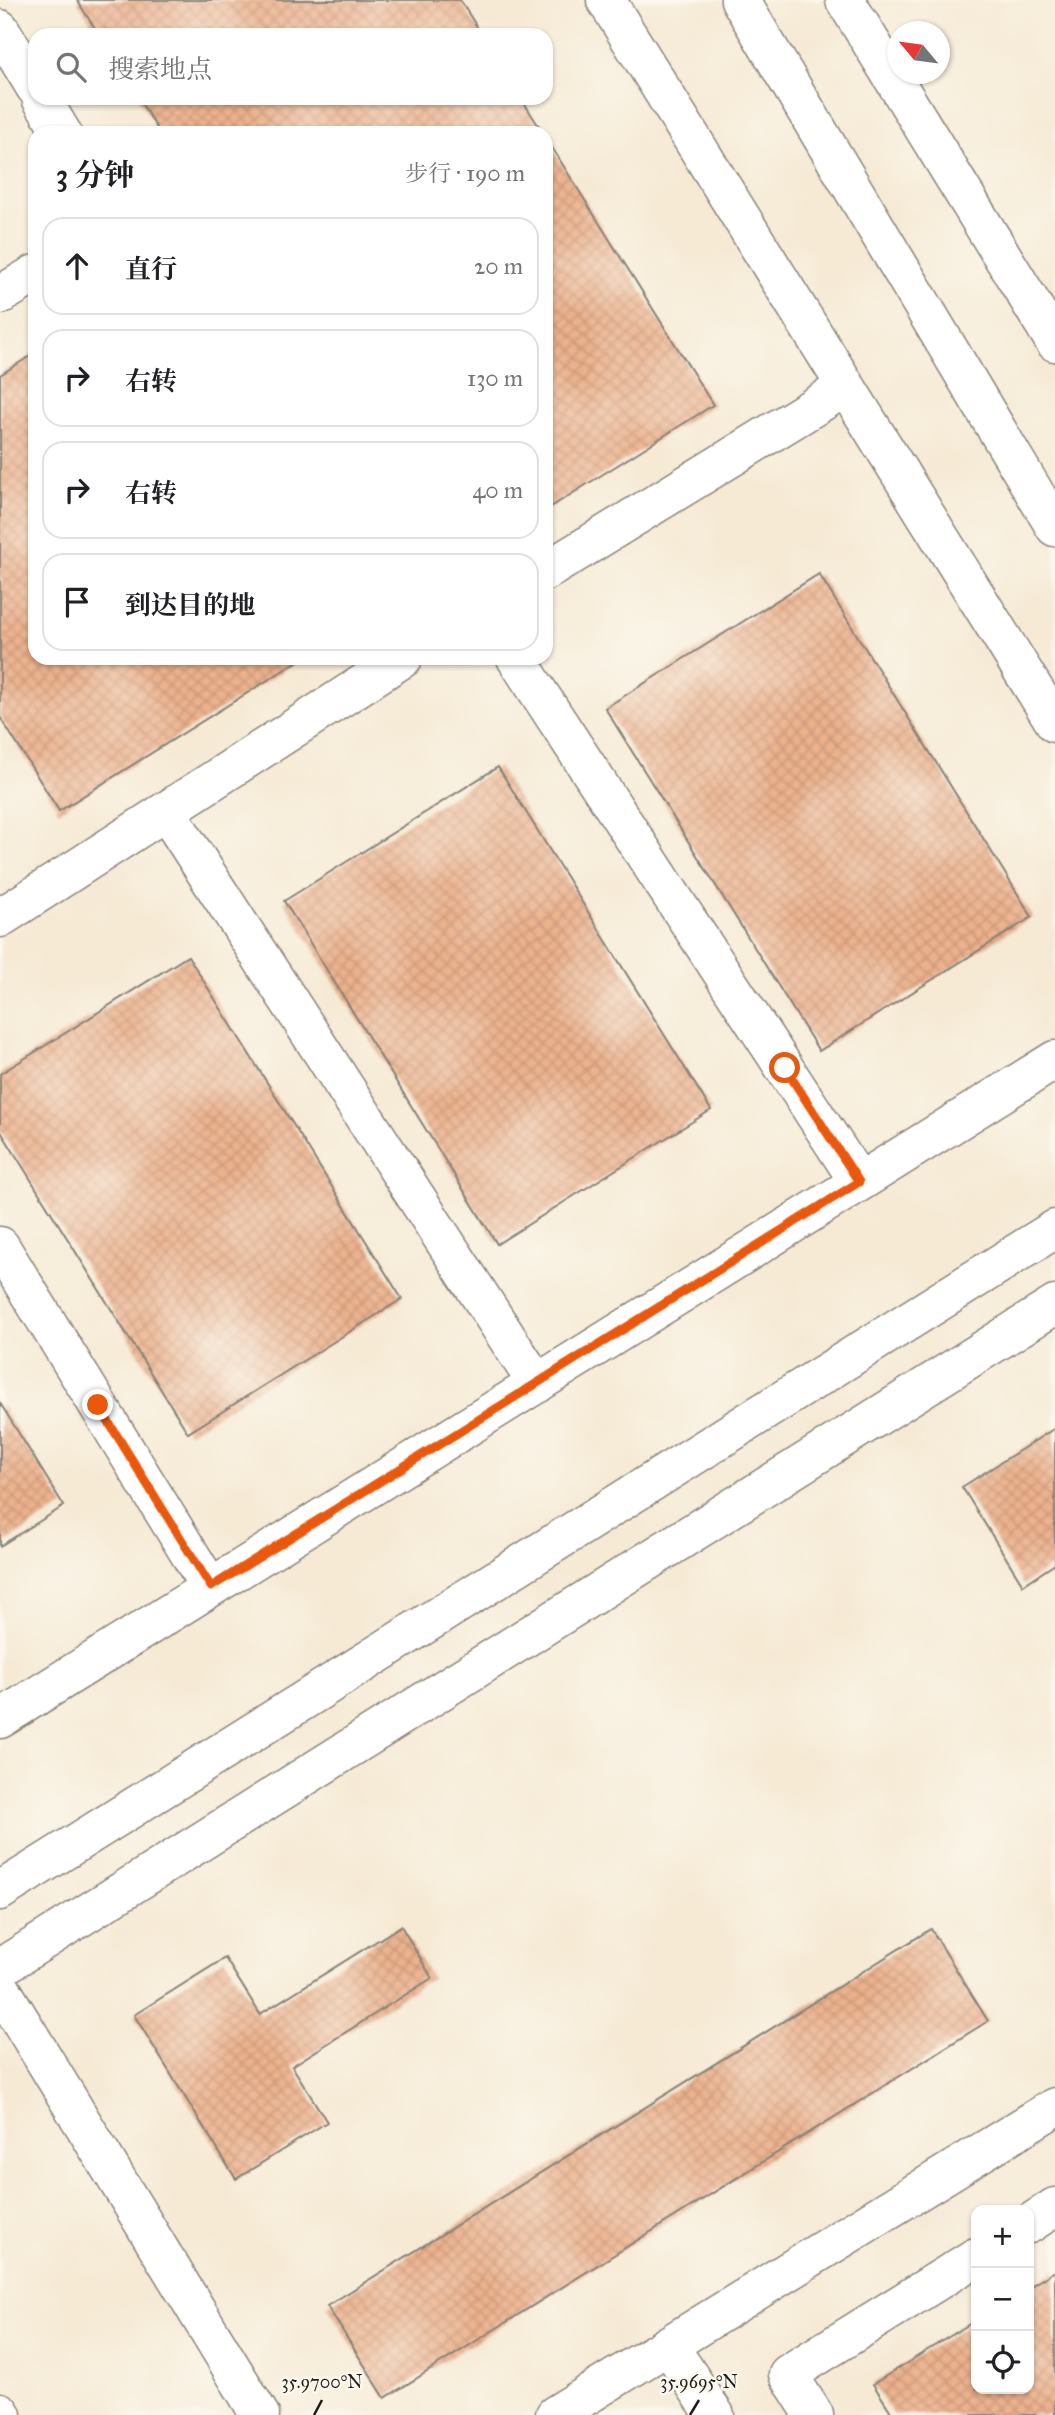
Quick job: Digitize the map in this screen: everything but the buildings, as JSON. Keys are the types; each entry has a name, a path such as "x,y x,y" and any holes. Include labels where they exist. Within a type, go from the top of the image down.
{"street":[{"path":"606,0 1055,723"},
{"path":"740,0 1055,527"},
{"path":"845,0 1055,342"},
{"path":"0,29 28,76"},
{"path":"45,105 58,126"},
{"path":"0,295 28,278"},
{"path":"553,567 846,387"},
{"path":"0,918 391,665"},
{"path":"521,665 859,1182"},
{"path":"166,811 537,1384"},
{"path":"0,1719 1055,1060"},
{"path":"0,1891 1055,1228"},
{"path":"0,1246 211,1587"},
{"path":"0,1968 1055,1305"},
{"path":"0,1987 260,2415"},
{"path":"555,2415 1055,2106"},
{"path":"1034,2221 1055,2207"},
{"path":"814,2415 788,2374 971,2260"},
{"path":"668,2346 715,2415"}],"route":[{"path":"98,1405 211,1587 859,1182 785,1068"}]}
